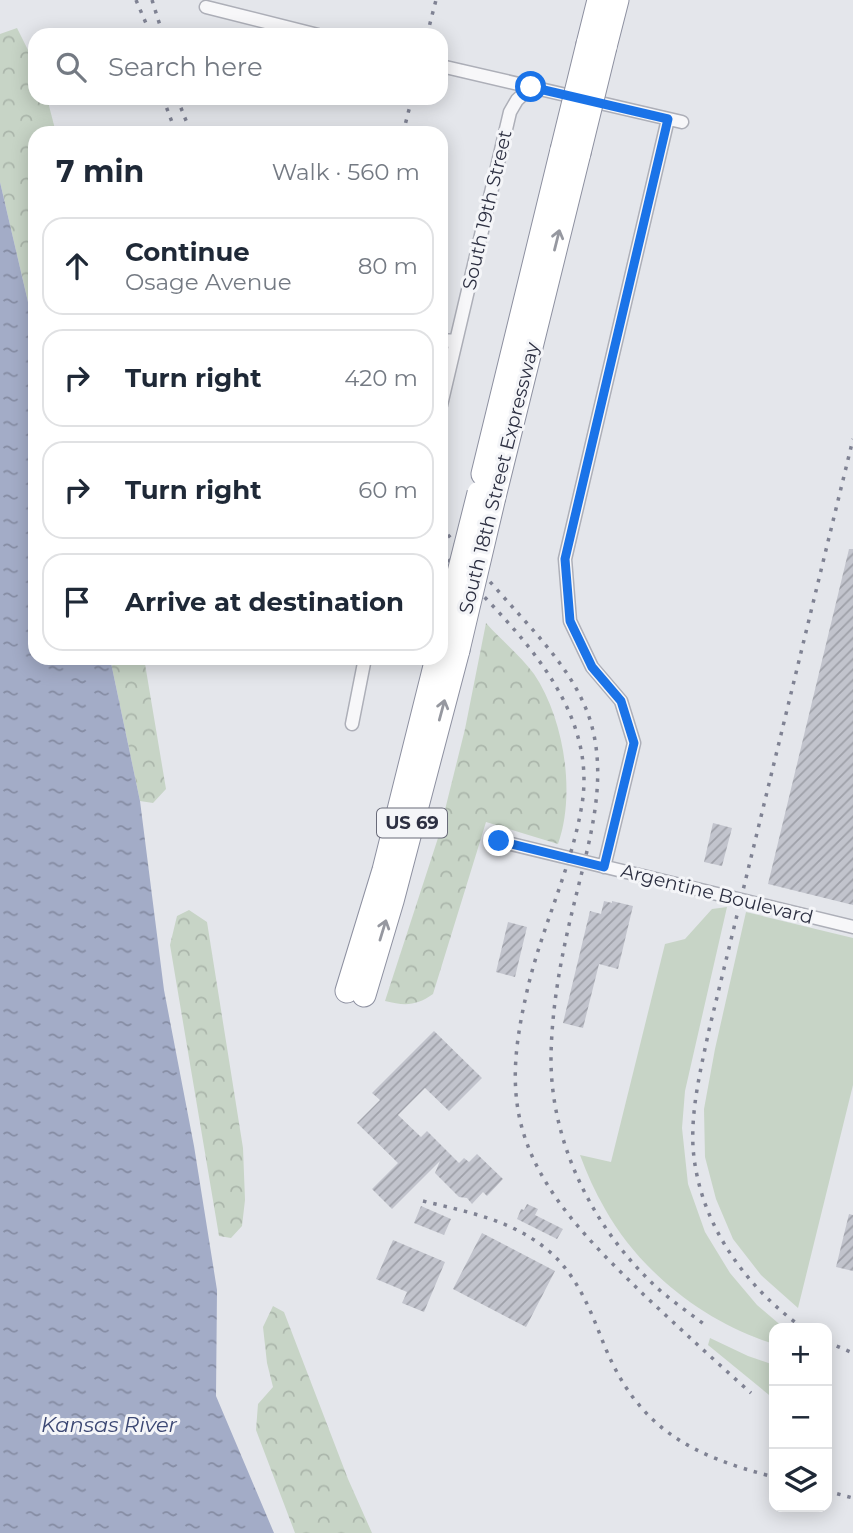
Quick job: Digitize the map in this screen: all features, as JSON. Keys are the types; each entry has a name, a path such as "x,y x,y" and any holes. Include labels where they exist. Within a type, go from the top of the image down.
{"highway":[{"name":"South 18th Street Expressway","path":"448,640 596,45 599,0"},
{"name":"South 18th Street Expressway","path":"596,45 617,0"},
{"name":"South 18th Street Expressway","path":"355,993 392,901 442,665"}],"street":[{"path":"206,7 290,28"},
{"path":"448,68 682,122"},
{"name":"South 19th Street","path":"448,375 510,112 517,100 531,87"},
{"path":"604,867 634,743 621,701 592,667 570,621 565,559 668,119"},
{"path":"448,341 456,340"},
{"path":"352,724 364,665"},
{"name":"Argentine Boulevard","path":"499,841 853,927"}],"green space":[{"path":"17,28 28,50 28,105 49,105 54,126 28,126 28,302 0,182 0,34"},
{"path":"486,623 534,674 553,712 560,734 566,780 566,803 558,844 486,822 433,994 410,1004 385,1001 438,838 465,729"},
{"path":"111,665 145,665 166,789 153,803 140,801"},
{"path":"727,907 685,1091 682,1128 688,1184 705,1232 730,1273 757,1305 778,1323 769,1323 769,1342 724,1323 700,1309 656,1274 637,1254 605,1209 580,1155 611,1162 665,944 685,939 712,909"},
{"path":"189,910 207,922 243,1148 245,1200 242,1226 231,1238 219,1236 170,945 177,916"},
{"path":"746,912 853,938 853,1085 798,1308 761,1275 733,1239 716,1199 705,1157 704,1109"},
{"path":"273,1306 284,1312 348,1479 372,1533 295,1533 256,1430 258,1404 273,1387 263,1327"},
{"path":"710,1338 769,1363 769,1395 708,1345"}],"water":[{"name":"Kansas River","path":"0,182 28,302 28,665 111,665 140,801 164,990 194,1146 217,1290 216,1396 274,1533 0,1533"}],"building":[{"path":"849,549 853,549 853,905 768,884"},
{"path":"713,823 732,828 722,866 704,862"},
{"path":"604,901 633,906 618,969 599,964 583,1028 563,1023 590,911 601,914"},
{"path":"508,922 527,927 515,977 496,972"},
{"path":"434,1031 482,1078 449,1111 425,1088 398,1115 421,1137 427,1131 459,1163 464,1158 469,1162 477,1154 503,1179 487,1196 483,1192 472,1204 467,1198 459,1197 435,1173 440,1161 392,1209 372,1189 398,1163 357,1123 380,1100 372,1093"},
{"path":"527,1204 538,1209 535,1215 563,1229 557,1239 517,1219 521,1209 524,1210"},
{"path":"421,1206 451,1219 444,1235 414,1223"},
{"path":"849,1214 853,1215 853,1271 836,1267"},
{"path":"482,1233 555,1271 526,1327 453,1289"},
{"path":"393,1240 445,1262 424,1312 402,1303 407,1292 376,1279"}],"railway":[{"path":"136,0 148,28"},
{"path":"152,0 161,28"},
{"path":"429,28 436,0"},
{"path":"166,105 173,126"},
{"path":"180,105 188,126"},
{"path":"405,126 410,105"},
{"path":"797,1323 744,1272 714,1226 697,1174 693,1147 694,1118 709,1030 853,439"},
{"path":"448,535 556,658 577,689 591,723 598,767 595,812 562,958 553,1017 551,1056 558,1119 578,1179 610,1234 651,1282 705,1325"},
{"path":"448,559 520,636 544,667 563,700 577,734 584,771 576,833 534,965 518,1040 516,1093 522,1128 530,1152 555,1197 588,1238 642,1293 751,1393"},
{"path":"423,1201 505,1225 521,1232 550,1252 576,1284 619,1375 634,1399 652,1419 693,1448 769,1476"},
{"path":"832,1344 853,1353"},
{"path":"832,1492 853,1498"}],"route":[{"path":"499,841 604,867 634,743 621,701 592,667 570,621 565,559 668,119 531,87"}]}
